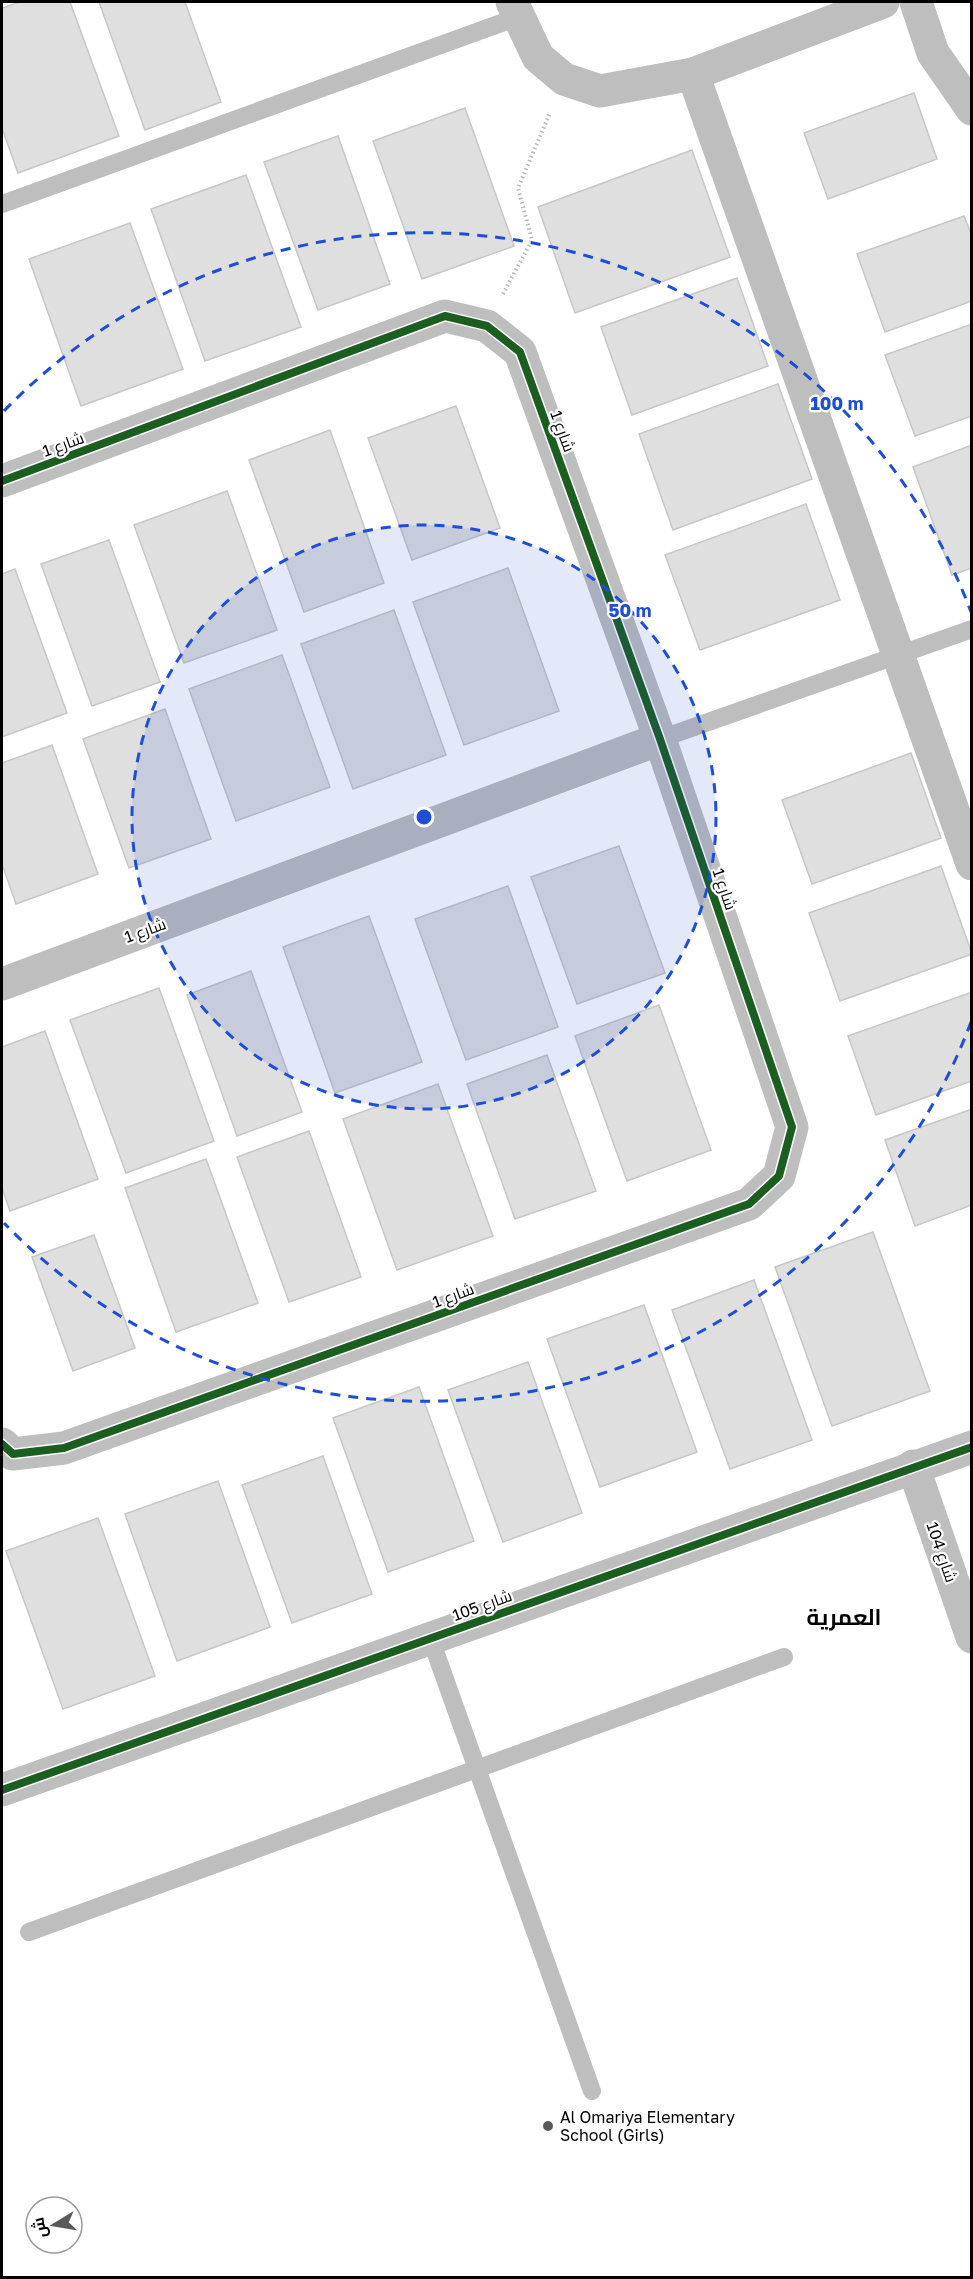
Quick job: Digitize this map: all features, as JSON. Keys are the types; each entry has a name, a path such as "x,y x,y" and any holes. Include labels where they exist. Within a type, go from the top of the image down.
{"street":[{"path":"515,9 538,57 564,79 600,91 693,74 883,2"},
{"path":"916,2 933,53 972,109"},
{"path":"693,74 972,864"},
{"name":"شارع 1","path":"2,481 445,316 487,326 520,352 660,738 792,1127 779,1176 749,1204 64,1448 13,1454 2,1444"},
{"name":"شارع 1","path":"2,984 660,738"},
{"name":"شارع 105","path":"2,1790 972,1447"},
{"name":"شارع 104","path":"913,1466 972,1637"}],"lane":[{"path":"2,204 515,9"},
{"path":"660,738 972,629"},
{"path":"430,1638 592,2091"},
{"path":"29,1932 784,1657"}],"path":[{"path":"487,326 532,240 518,188 564,79"}],"building":[{"path":"20,2 70,2 119,136 18,173 2,128 2,8"},
{"path":"99,2 185,2 221,102 145,130"},
{"path":"914,93 937,159 828,199 804,133"},
{"path":"465,108 514,246 422,279 373,141"},
{"path":"338,136 390,284 318,310 264,162"},
{"path":"692,150 730,257 575,313 538,207"},
{"path":"246,175 301,327 205,361 151,209"},
{"path":"964,216 972,236 972,301 885,332 857,254"},
{"path":"130,223 183,369 81,406 29,259"},
{"path":"737,278 768,366 632,415 601,327"},
{"path":"972,324 972,416 915,436 885,355"},
{"path":"778,384 812,479 673,530 639,434"},
{"path":"456,406 500,528 412,560 368,438"},
{"path":"330,430 384,583 304,612 249,460"},
{"path":"972,445 972,568 952,575 913,467"},
{"path":"227,491 277,630 184,663 134,525"},
{"path":"806,504 840,600 700,650 665,555"},
{"path":"109,540 160,682 92,706 41,564"},
{"path":"508,568 559,711 464,745 413,602"},
{"path":"15,569 67,713 2,737 2,574"},
{"path":"394,610 446,755 353,789 301,644"},
{"path":"282,655 330,787 236,821 189,689"},
{"path":"165,709 211,839 129,868 83,739"},
{"path":"52,745 98,874 16,904 2,864 2,763"},
{"path":"911,753 941,838 812,884 782,800"},
{"path":"619,846 665,973 577,1004 531,877"},
{"path":"941,866 972,954 840,1001 809,913"},
{"path":"508,886 558,1027 466,1060 415,919"},
{"path":"369,916 422,1062 335,1093 283,947"},
{"path":"251,971 302,1112 237,1136 187,995"},
{"path":"159,988 214,1141 126,1173 70,1020"},
{"path":"972,992 972,1081 876,1115 848,1036"},
{"path":"659,1005 711,1150 627,1181 575,1036"},
{"path":"45,1031 98,1179 10,1211 2,1188 2,1047"},
{"path":"547,1055 596,1191 515,1219 467,1084"},
{"path":"438,1084 493,1236 397,1270 343,1119"},
{"path":"972,1109 972,1205 915,1226 885,1140"},
{"path":"309,1131 361,1277 289,1302 237,1157"},
{"path":"206,1159 258,1303 176,1332 125,1188"},
{"path":"873,1232 930,1391 832,1426 775,1267"},
{"path":"94,1235 135,1348 73,1371 32,1257"},
{"path":"754,1280 812,1440 730,1469 672,1310"},
{"path":"644,1305 697,1452 600,1487 547,1339"},
{"path":"528,1362 582,1513 503,1542 448,1390"},
{"path":"419,1387 474,1541 388,1572 333,1418"},
{"path":"323,1456 372,1594 292,1623 242,1485"},
{"path":"218,1481 270,1627 177,1661 125,1514"},
{"path":"98,1518 155,1676 63,1709 6,1551"}],"cycle path":[{"path":"2,481 445,316 487,326 520,352 660,739 792,1127 779,1176 749,1204 64,1448 13,1454 2,1444"},
{"path":"2,1790 972,1447"}],"place":[{"name":"Al Omariya Elementary School (Girls)","path":"548,2126"}],"district":[{"name":"العمرية","path":"844,1617"}]}
